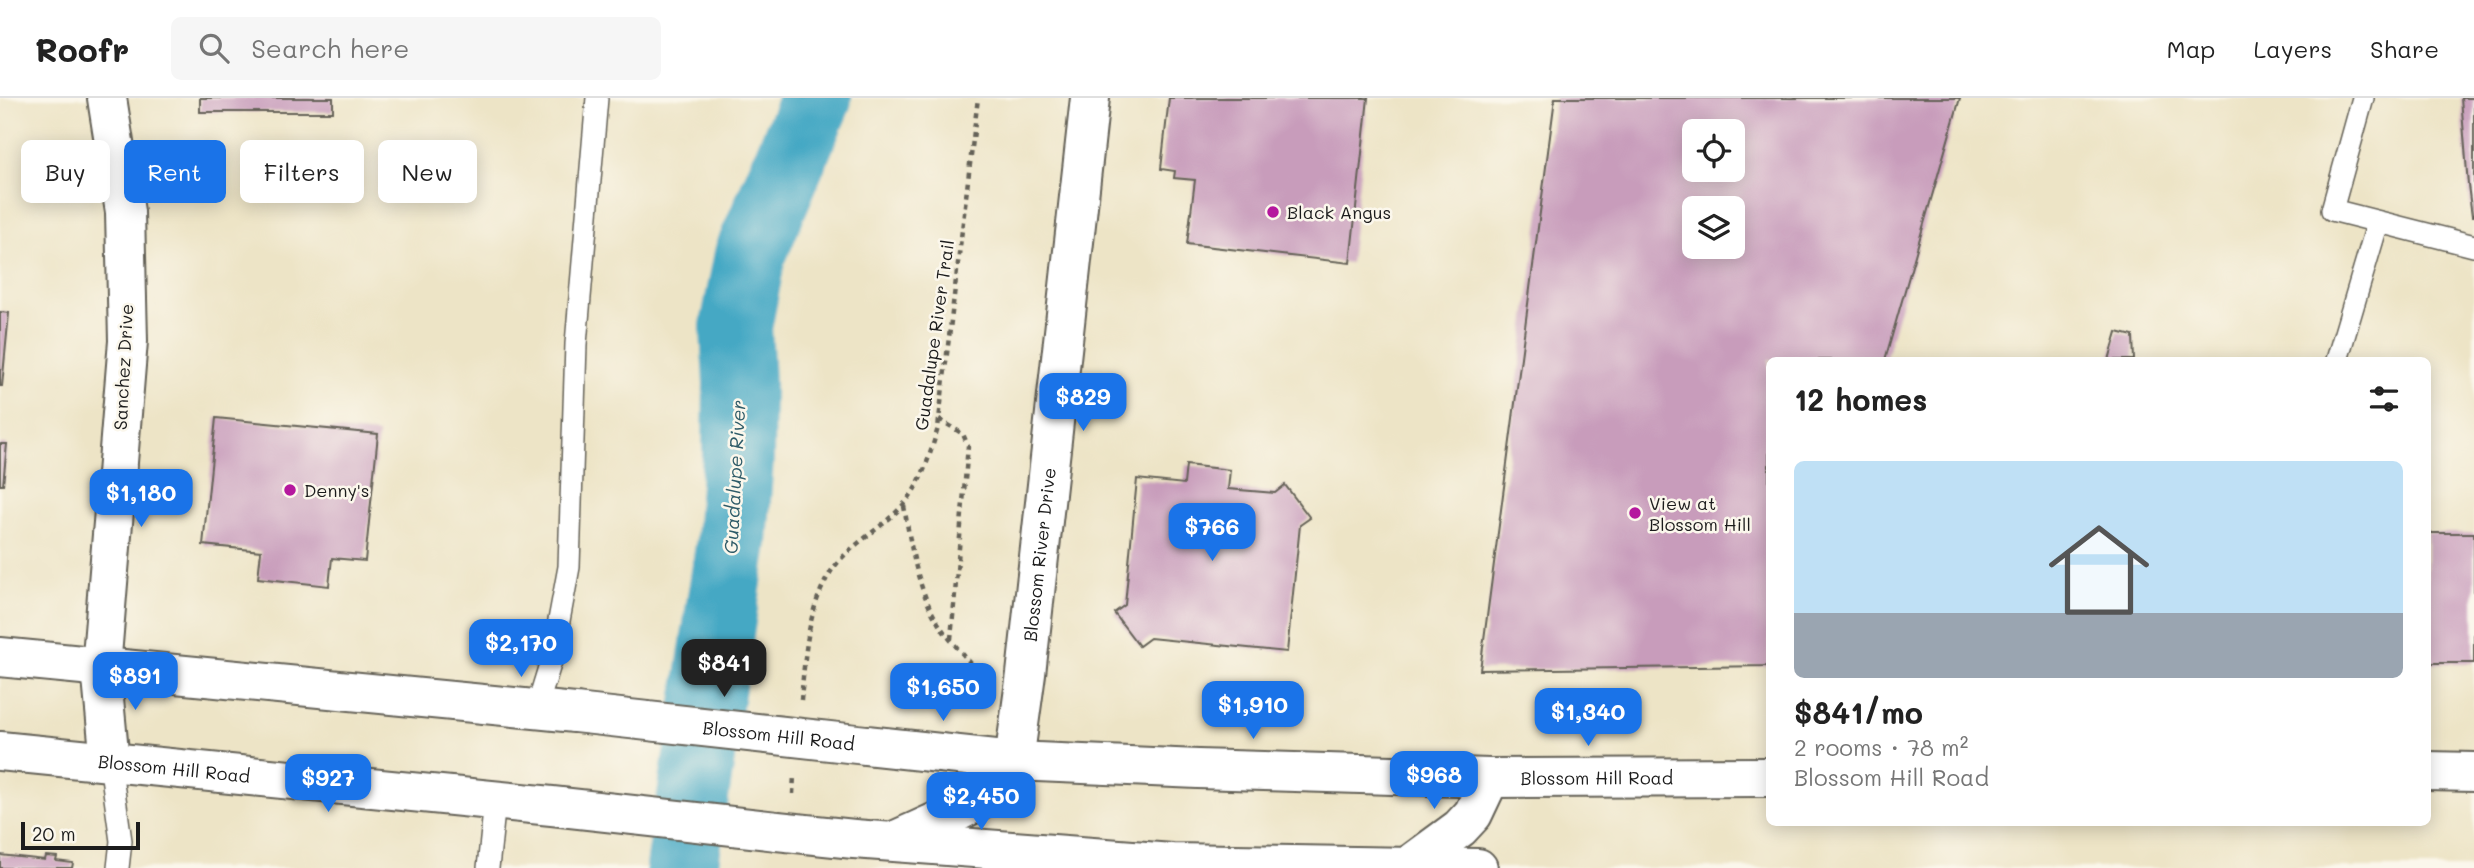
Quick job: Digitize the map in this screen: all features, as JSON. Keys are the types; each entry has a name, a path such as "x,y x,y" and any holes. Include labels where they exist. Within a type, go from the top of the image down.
{"main road":[{"name":"Sanchez Drive","path":"107,98 125,212 128,341 101,668 110,762"},
{"name":"Blossom River Drive","path":"1014,761 1090,98"},
{"name":"Blossom Hill Road","path":"0,657 575,713 1014,761 1489,778 1766,778"},
{"name":"Blossom Hill Road","path":"0,751 873,840 1172,863 1478,868"},
{"path":"873,840 978,800 1004,780 1014,761"},
{"path":"1407,867 1460,828 1473,814 1489,778"}],"lane":[{"path":"536,710 552,659 569,567 576,344 597,98"},
{"path":"2363,98 2332,210 2474,246"},
{"path":"2338,357 2378,222"},
{"path":"110,762 121,841 118,868"},
{"path":"488,868 495,801"}],"path":[{"name":"Guadalupe River Trail","path":"801,706 811,623 821,590 833,568 904,505 926,468 939,419 978,98"},
{"path":"939,419 963,434 968,446 951,639"},
{"path":"904,505 912,554 923,588 940,625 978,672"},
{"path":"792,800 794,773"}],"building":[{"path":"200,98 333,98 333,112 200,112"},
{"name":"Black Angus","path":"1169,98 1368,98 1350,263 1187,244 1195,180 1174,178 1175,171 1161,169"},
{"name":"View at Blossom Hill","path":"1555,98 1960,98 1886,357 1766,357 1766,666 1480,670"},
{"path":"2461,98 2474,98 2474,216 2468,185"},
{"path":"0,312 9,313 2,386 0,386"},
{"path":"2117,332 2133,336 2134,357 2110,357"},
{"name":"Denny's","path":"216,418 378,434 365,561 332,558 329,586 258,578 261,551 203,545"},
{"path":"0,444 7,444 3,485 0,485"},
{"path":"1186,465 1230,470 1228,489 1275,493 1285,485 1310,518 1300,525 1287,652 1150,638 1139,646 1114,613 1125,605 1137,479 1184,484"},
{"path":"2431,533 2474,533 2474,663 2431,663"},
{"path":"0,855 45,860 46,856 57,857 56,861 73,863 72,868 0,868"}],"waterway":[{"name":"Guadalupe River","path":"682,868 732,541 738,458 739,383 736,327 750,255 816,98"}],"place":[{"name":"Black Angus","path":"1273,212"},
{"name":"Denny's","path":"290,490"},
{"name":"View at Blossom Hill","path":"1635,513"}]}
